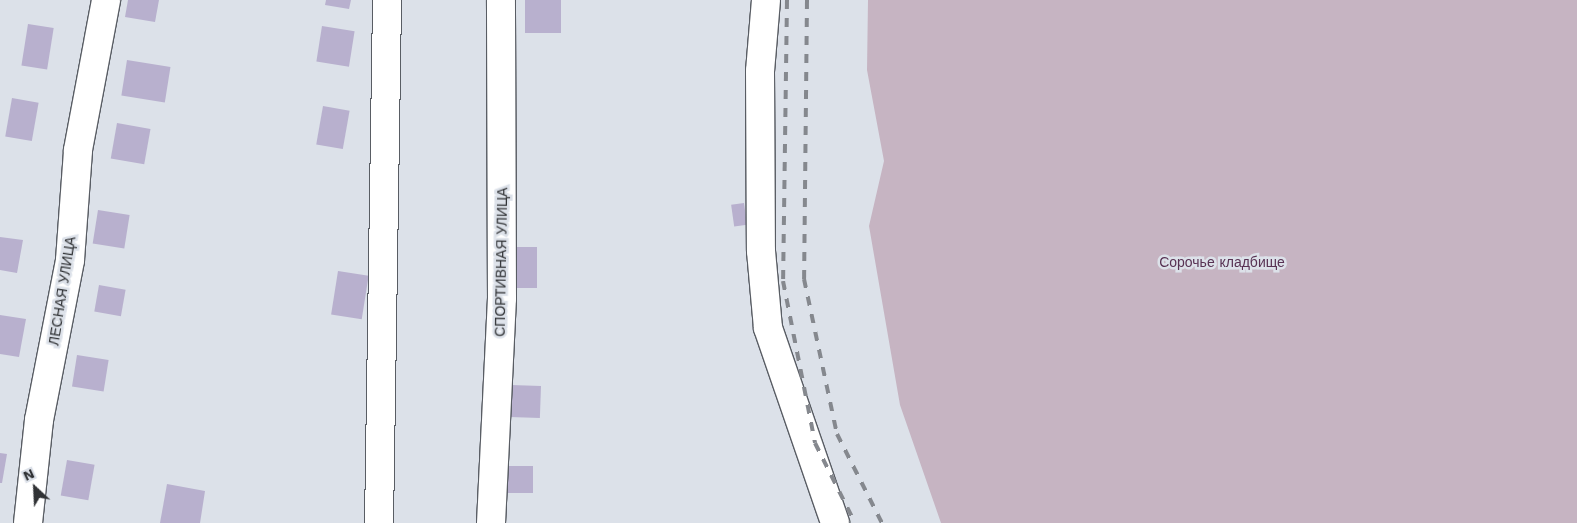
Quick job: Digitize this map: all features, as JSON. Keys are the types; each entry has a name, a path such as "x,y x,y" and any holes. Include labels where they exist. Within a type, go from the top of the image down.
{"street":[{"name":"ЛЕСНАЯ УЛИЦА","path":"28,523 39,420 70,260 78,150 106,0"},
{"path":"379,523 387,0"},
{"name":"СПОРТИВНАЯ УЛИЦА","path":"491,523 502,298 501,0"},
{"path":"766,0 760,71 761,241 768,328 835,523"}],"green space":[{"name":"Сорочье кладбище","path":"868,0 1577,0 1577,523 941,523 900,405 869,226 884,161 867,70"}],"building":[{"path":"128,0 159,0 155,22 125,17"},
{"path":"326,0 351,0 349,9 325,5"},
{"path":"525,0 561,0 561,33 525,33"},
{"path":"28,24 54,28 47,70 21,65"},
{"path":"322,26 355,31 349,67 316,62"},
{"path":"127,60 170,67 165,102 121,96"},
{"path":"12,98 39,103 32,141 5,136"},
{"path":"323,106 350,111 343,149 316,144"},
{"path":"117,123 150,129 144,164 111,158"},
{"path":"744,203 747,225 734,227 731,205"},
{"path":"98,210 130,215 124,249 93,244"},
{"path":"0,237 23,240 17,273 0,270"},
{"path":"516,247 537,247 537,288 516,288"},
{"path":"338,271 369,276 362,319 331,314"},
{"path":"99,285 126,290 121,316 94,312"},
{"path":"0,315 26,319 19,357 0,354"},
{"path":"77,355 109,360 104,392 72,387"},
{"path":"511,385 541,386 540,418 510,417"},
{"path":"0,453 7,454 2,483 0,483"},
{"path":"67,460 95,465 88,500 61,495"},
{"path":"507,466 533,466 533,493 507,493"},
{"path":"167,484 205,491 200,523 160,523"}],"railway":[{"path":"787,0 783,281 815,443 855,523"},
{"path":"807,0 804,279 837,434 882,523"}]}
